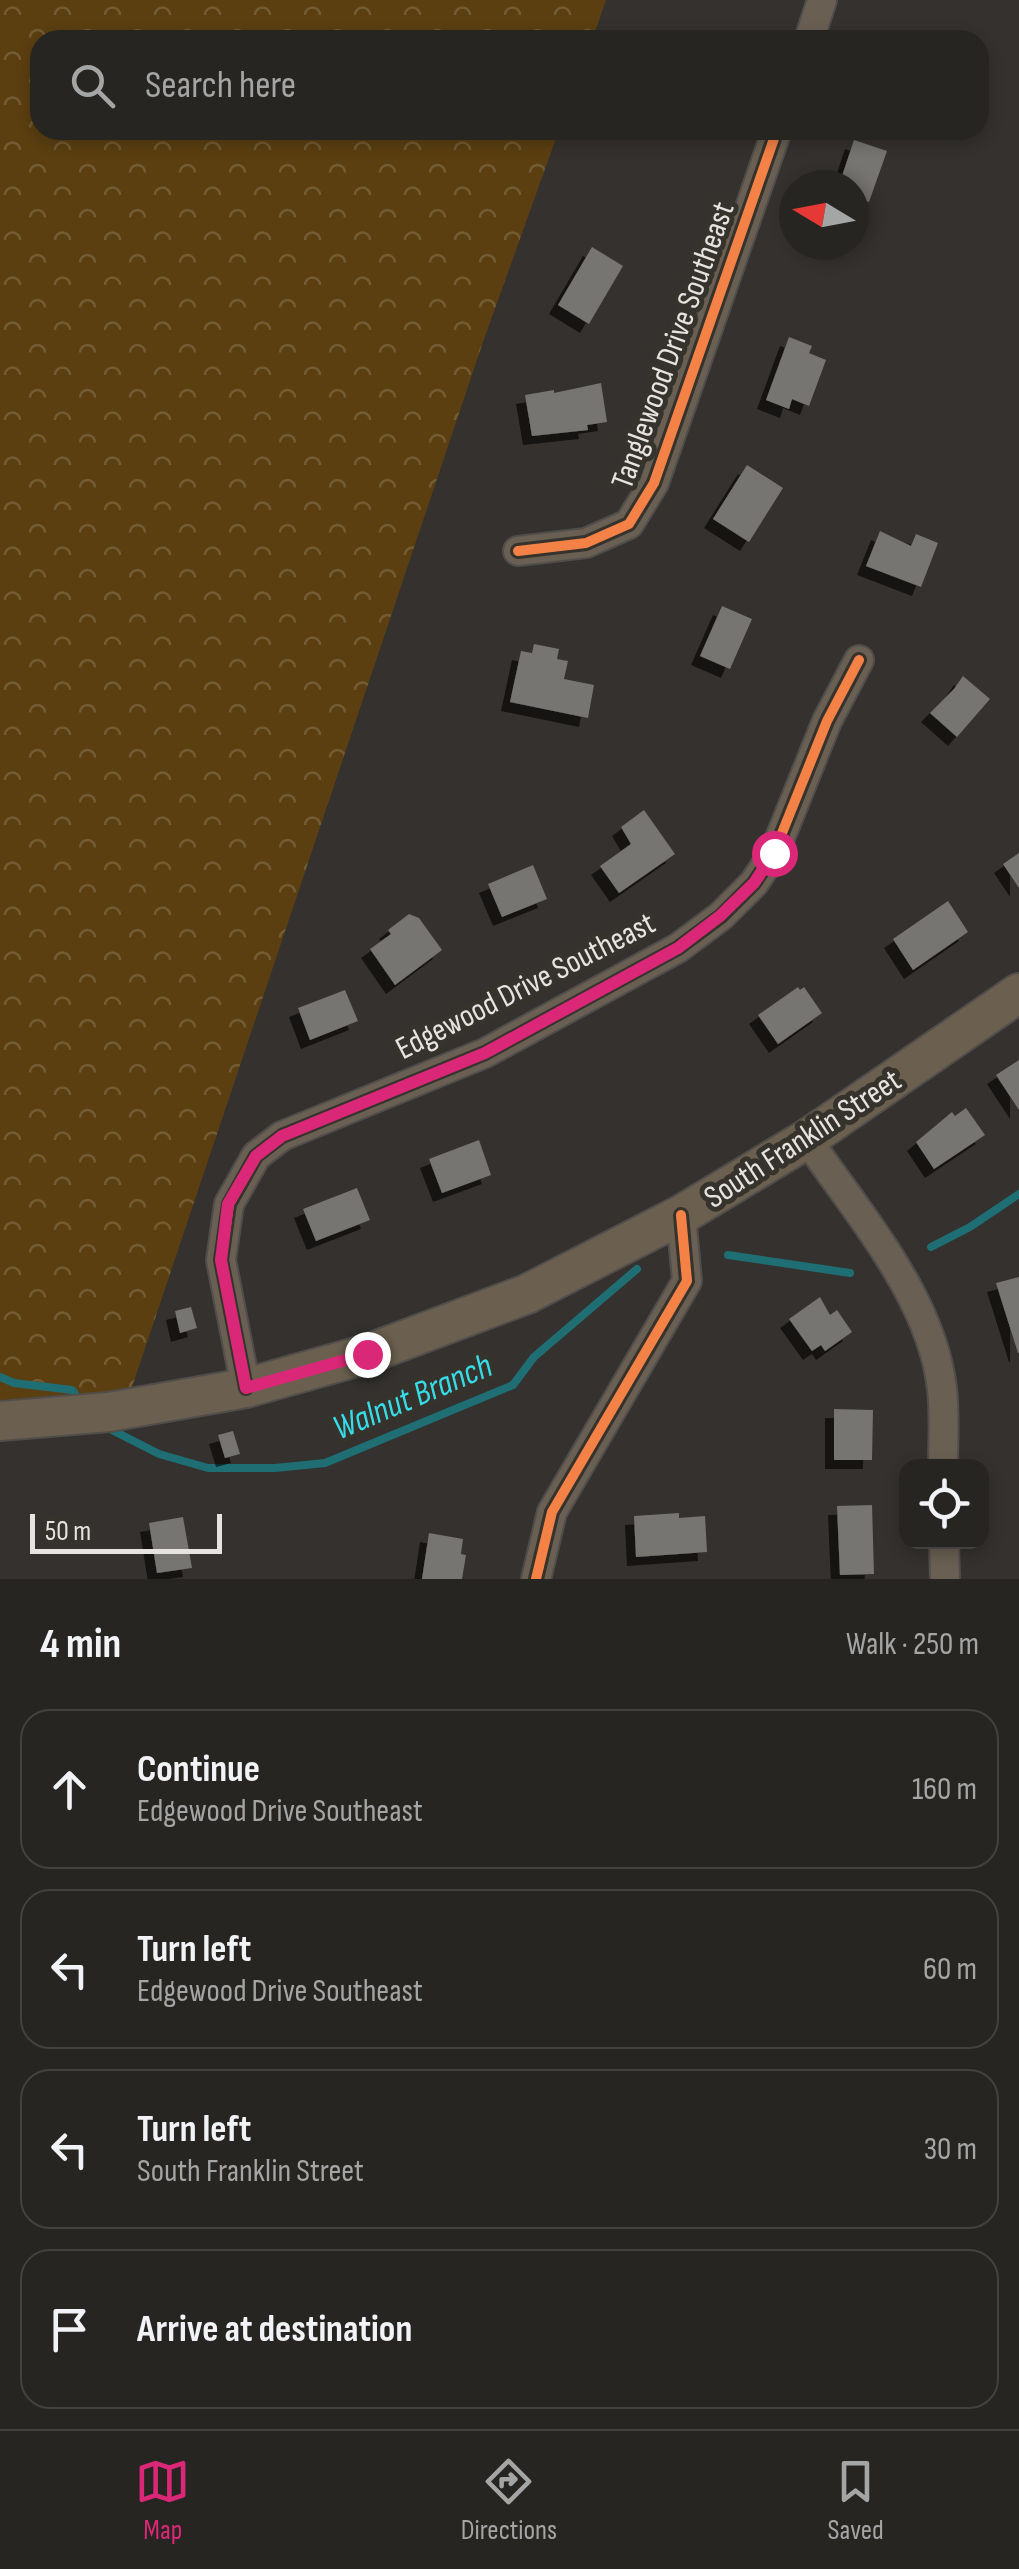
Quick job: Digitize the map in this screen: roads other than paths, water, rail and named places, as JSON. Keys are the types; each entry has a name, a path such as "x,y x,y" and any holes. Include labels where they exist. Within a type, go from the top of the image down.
{"main road":[{"name":"South Franklin Street","path":"0,1421 109,1412 246,1388 367,1354 527,1294 681,1215 806,1139 1019,994"}],"street":[{"path":"812,30 822,0"},
{"name":"Tanglewood Drive Southeast","path":"518,551 586,544 628,524 646,496 654,483 774,140"},
{"name":"Edgewood Drive Southeast","path":"246,1388 221,1260 228,1204 256,1156 282,1136 485,1053 678,948 720,916 754,883 774,853 827,721 859,660"},
{"path":"806,1139 914,1297 932,1344 942,1388 943,1459"},
{"path":"536,1579 552,1512 687,1282 681,1215"},
{"path":"944,1549 945,1579"}],"waterway":[{"name":"Walnut Branch","path":"931,1247 1019,1194"},
{"name":"Walnut Branch","path":"728,1255 850,1273"},
{"name":"Walnut Branch","path":"112,1430 159,1454 208,1468 325,1463 513,1385 534,1357 637,1269"},
{"name":"Walnut Branch","path":"0,1377 14,1383 72,1390 75,1394"}]}
